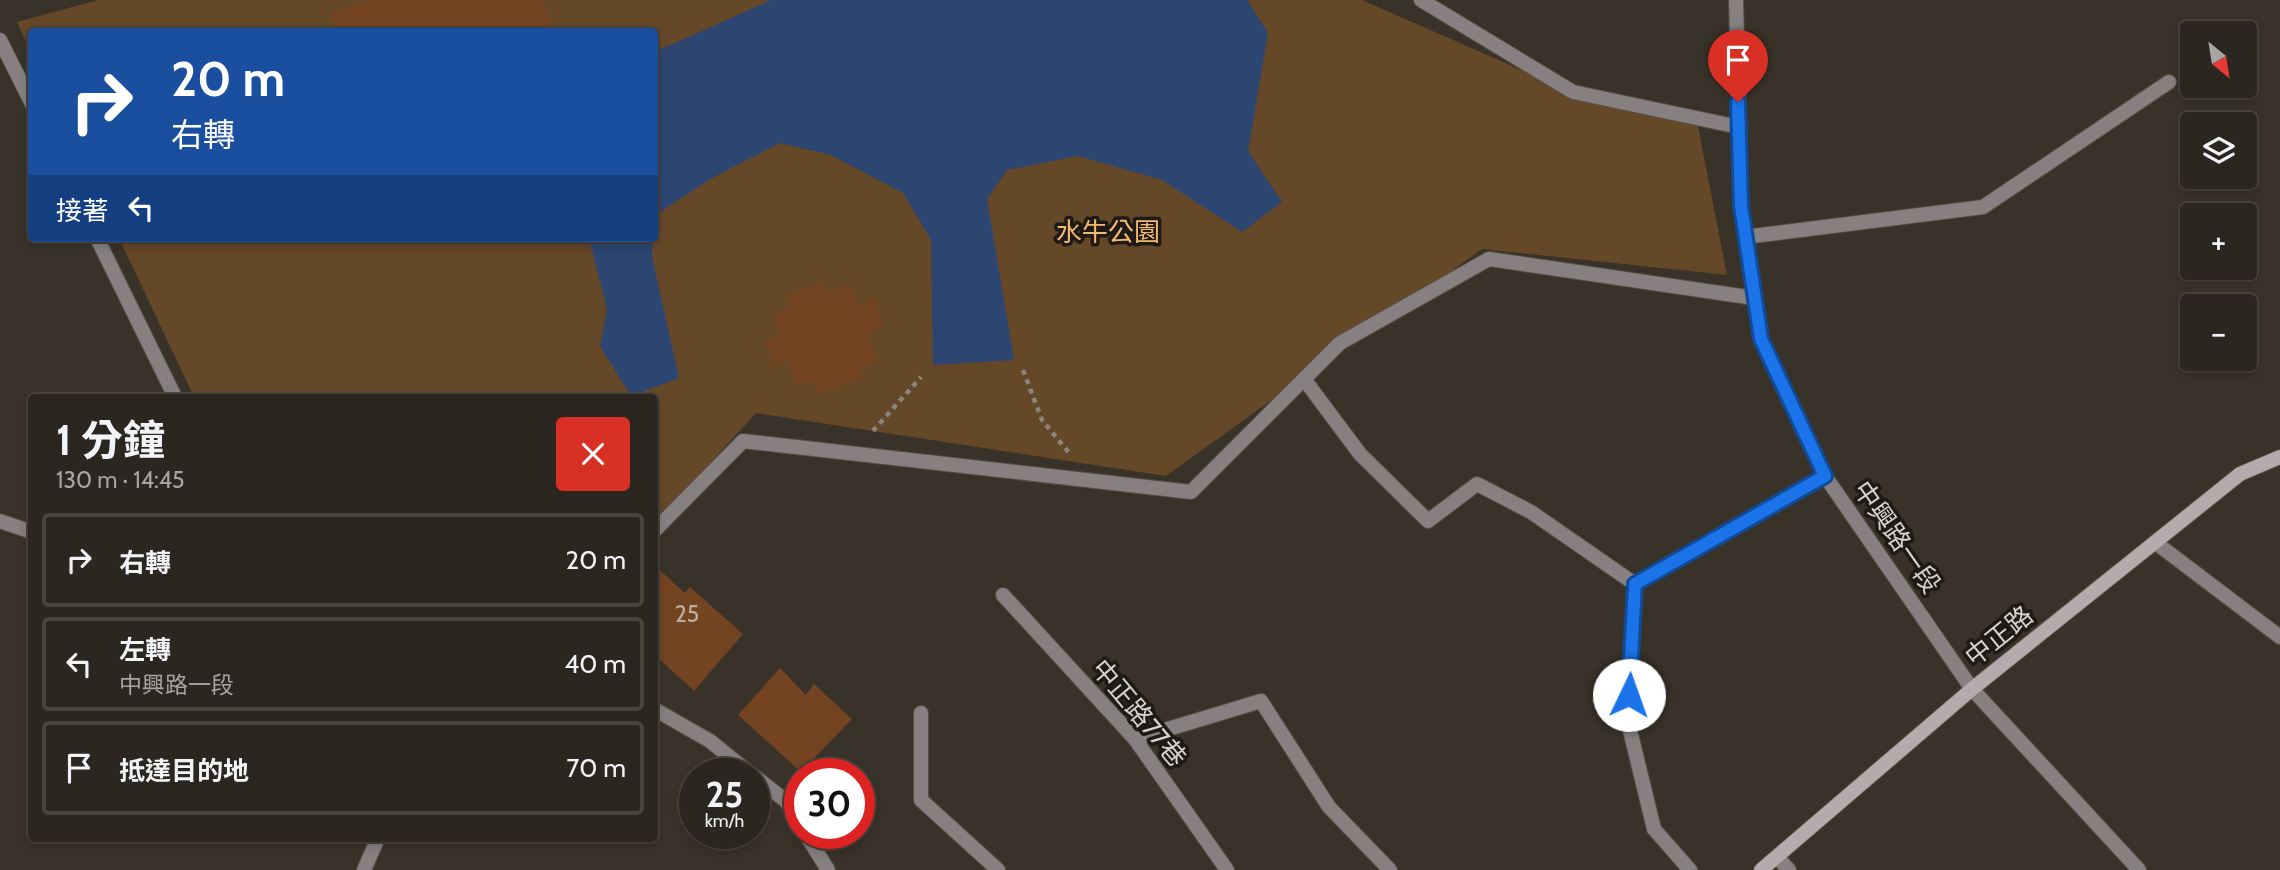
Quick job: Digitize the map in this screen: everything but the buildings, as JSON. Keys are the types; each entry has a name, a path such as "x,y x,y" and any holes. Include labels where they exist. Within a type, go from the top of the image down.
{"street":[{"path":"1421,0 1573,92 1739,127"},
{"name":"中興路一段","path":"1736,0 1741,206 1761,339 1825,476 1972,689 2139,870"},
{"path":"0,40 28,96"},
{"path":"1745,237 1983,207 2169,82"},
{"path":"99,242 174,394"},
{"path":"658,527 743,441 1191,492 1339,343 1489,259 1754,298"},
{"path":"1304,379 1360,454 1428,521 1477,484 1531,512 1635,584"},
{"name":"中正路","path":"1761,870 1972,689 2241,474 2280,457"},
{"path":"1635,584 1825,476"},
{"path":"0,521 28,531"},
{"path":"2156,542 2280,636"},
{"path":"1635,584 1628,722 1654,829 1690,870"},
{"name":"中正路77巷","path":"1003,595 1135,739 1227,870"},
{"path":"1135,739 1261,701 1329,807 1390,870"},
{"path":"658,711 710,741 732,758"},
{"path":"921,713 921,800 998,870"},
{"path":"770,788 784,799"},
{"path":"365,870 376,842"},
{"path":"815,849 828,870"},
{"path":"1777,857 1789,870"}],"path":[{"path":"1023,370 1041,420 1093,481"},
{"path":"854,454 921,377"}],"green space":[{"name":"水牛公園","path":"98,0 1362,0 1585,98 1695,111 1727,275 1482,249 1166,476 756,413 658,520 658,394 193,394 121,242 658,242 658,28 28,28 28,46 17,22"}],"water":[{"path":"771,0 1247,0 1268,33 1248,151 1282,202 1242,232 1162,180 1078,156 1007,170 987,199 1014,360 933,365 931,240 903,193 831,155 780,143 714,177 658,213 658,51"},
{"path":"590,242 653,242 652,257 679,378 630,394 600,346 607,309"}],"route":[{"path":"1629,695 1635,584 1825,476 1761,339 1741,206 1738,102"}]}
